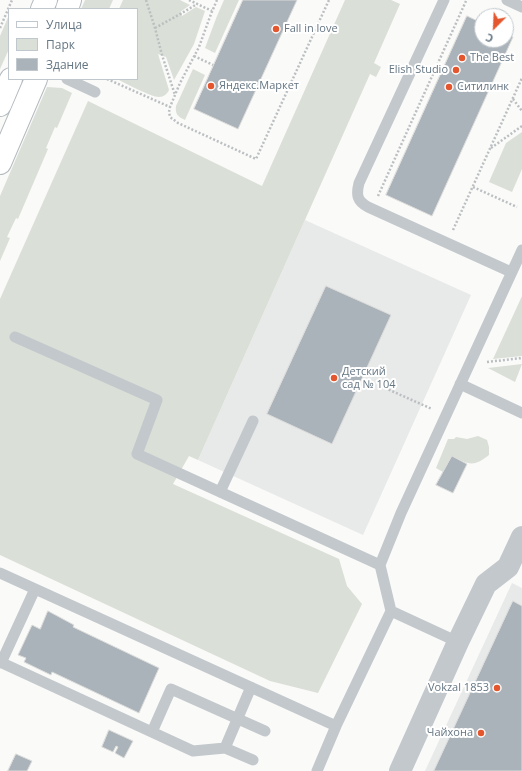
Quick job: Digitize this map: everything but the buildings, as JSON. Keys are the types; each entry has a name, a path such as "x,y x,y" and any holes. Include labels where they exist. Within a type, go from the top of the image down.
{"street":[{"path":"0,105 11,80"},
{"path":"0,163 36,80"},
{"path":"400,771 458,642 486,584 508,567 522,537"}],"lane":[{"path":"444,0 359,183 357,191 358,198 362,204 372,209 511,272"},
{"path":"507,0 522,7"},
{"path":"69,80 95,92"},
{"path":"317,771 336,726 391,611 380,565 401,513 522,250"},
{"path":"15,337 157,400 137,454 380,565"},
{"path":"460,384 522,413"},
{"path":"220,492 253,421"},
{"path":"0,572 336,726"},
{"path":"35,589 1,662 193,751 225,748 253,760"},
{"path":"391,611 458,642"},
{"path":"225,748 252,687"},
{"path":"152,732 171,689 265,731"}],"path":[{"path":"146,0 175,95"},
{"path":"189,0 212,11"},
{"path":"217,0 199,47 170,107 170,117 178,123 256,159 329,0"},
{"path":"372,209 466,1"},
{"path":"155,28 197,4"},
{"path":"0,28 8,9"},
{"path":"194,56 213,65"},
{"path":"448,243 522,78"},
{"path":"109,80 170,107"},
{"path":"513,98 522,111"},
{"path":"490,149 522,126"},
{"path":"473,187 517,207"},
{"path":"485,362 522,358"},
{"path":"385,388 432,409"}],"shaded area":[{"name":"Детский сад № 104","path":"305,220 471,295 363,535 198,460"},
{"name":"Vokzal 1853","path":"512,583 522,588 522,771 425,771"}],"green space":[{"path":"85,0 113,0 109,8 81,8"},
{"path":"123,0 180,0 190,5 180,12 182,13 182,16 196,7 205,11 194,44 174,80 166,57 158,54 169,90 166,94 159,97 150,95 119,80 138,80 138,8 119,8"},
{"path":"224,0 239,0 215,53 205,48"},
{"path":"345,0 391,0 400,4 374,63 381,67 376,77 370,74 198,460 189,456 173,484 339,559 347,586 362,604 318,693 270,681 0,555 0,299 88,101 262,186"},
{"path":"8,17 8,51 0,69 0,36"},
{"path":"193,69 205,75 185,120 180,118 178,115 176,106"},
{"path":"47,87 62,88 72,93 57,128 55,127 46,148 48,149 18,219 16,218 7,237 10,238 0,261 0,196"},
{"path":"522,132 522,169 512,192 489,182 506,143"},
{"path":"522,296 522,356 493,359"},
{"path":"522,364 515,382 488,368"},
{"path":"478,436 487,440 489,455 479,462 474,463 467,463 452,456 443,472 436,468 448,439 454,439 456,437 467,439"}],"place":[{"name":"Fall in love","path":"276,29"},
{"name":"The Best","path":"462,58"},
{"name":"Elish Studio","path":"456,70"},
{"name":"Яндекс.Маркет","path":"211,86"},
{"name":"Ситилинк","path":"449,87"},
{"name":"Детский сад № 104","path":"334,378"},
{"name":"Vokzal 1853","path":"497,688"},
{"name":"Чайхона","path":"481,733"}]}
